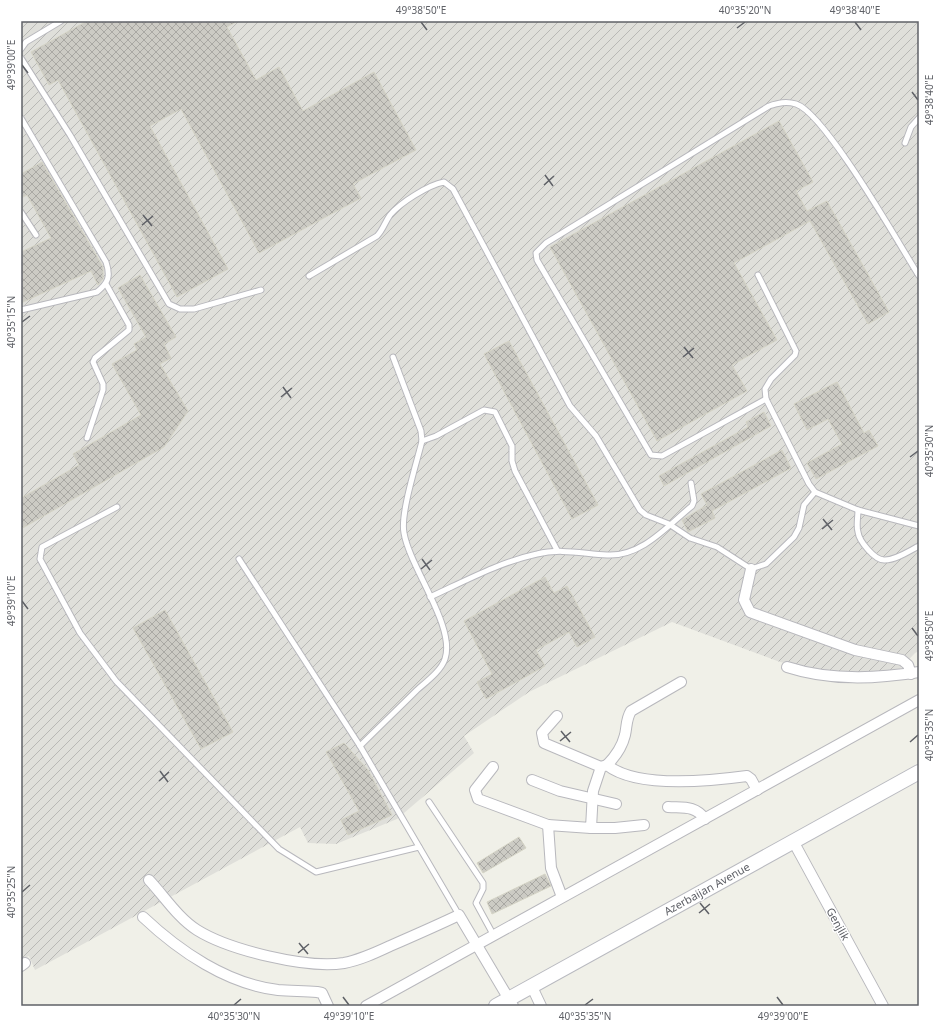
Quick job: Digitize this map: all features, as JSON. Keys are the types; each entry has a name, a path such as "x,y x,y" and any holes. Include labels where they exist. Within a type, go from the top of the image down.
{"street":[{"path":"751,569 744,600 750,612 855,650 902,660 915,673"},
{"path":"787,667 805,673 840,678 893,677 915,673"},
{"path":"590,828 593,791 604,766 618,752 625,736 627,717 631,711 681,682"},
{"path":"366,1006 919,700"},
{"path":"557,716 542,733 544,743 616,772 649,779 704,782 747,776 751,779 757,790"},
{"path":"493,768 475,790 478,799 548,825 615,828 644,824"},
{"name":"Azerbaijan Avenue","path":"496,1006 511,1003 532,987 919,772"},
{"path":"532,780 560,791 616,804"},
{"path":"668,807 694,808 705,818"},
{"path":"548,825 551,868 562,897"},
{"name":"Genjlik","path":"793,842 883,1006"},
{"path":"149,880 186,921 198,930 240,947 278,959 304,963 329,965 346,963 373,954 459,915 511,1003"},
{"path":"143,917 174,944 197,960 220,972 255,985 277,990 317,992 324,997 328,1006"},
{"path":"532,987 541,1006"}],"lane":[{"path":"21,49 26,42 61,21"},
{"path":"21,58 70,135 169,304 180,309 194,309 261,290"},
{"path":"766,399 662,456 651,455 537,260 536,253 546,243 769,106 783,102 796,104 808,112 824,128 862,184 919,276"},
{"path":"21,118 106,262 109,278 106,284 97,292 21,310"},
{"path":"905,143 911,127 919,118"},
{"path":"309,276 377,236 383,230 390,216 408,200 439,183 444,182 453,189 570,406 596,436 640,510 646,516 670,524 690,538 717,547 751,569 766,564 794,537 799,528 804,506 815,492"},
{"path":"21,212 36,235"},
{"path":"758,275 796,350 795,355 771,379 765,389 766,399 809,484 815,492 858,510 919,526"},
{"path":"87,438 103,390 103,384 93,362 95,358 129,330 129,325 106,284"},
{"path":"360,746 434,674 445,660 448,647 444,629 408,548 403,532 404,518 422,441 421,431 393,357"},
{"path":"422,441 436,436 484,410 495,412 512,446 512,462 514,471 557,550"},
{"path":"430,597 496,567 537,554 557,550 609,556 621,555 642,547 692,506 694,501 691,483"},
{"path":"117,507 42,547 40,559 80,633 116,681 279,849 316,872 419,847"},
{"path":"858,510 858,532 862,541 875,556 883,561 892,559 919,546"},
{"path":"239,558 360,746 459,915"},
{"path":"429,802 483,883 483,888 476,903 494,936"}],"shaded area":[{"path":"21,21 919,21 919,651 915,653 896,673 844,674 780,662 672,622 529,692 464,736 474,753 397,819 336,844 308,843 300,827 35,970 29,956 21,959"}],"building":[{"path":"87,21 238,21 227,27 256,80 279,67 303,111 374,72 416,150 353,184 361,198 259,253 181,109 150,126 228,269 177,297 58,80 49,85 31,52"},
{"path":"779,121 813,182 796,191 807,211 827,201 889,312 868,324 810,221 734,263 777,340 732,365 747,391 657,441 550,247"},
{"path":"42,162 103,267 103,279 98,285 91,271 21,303 21,252 51,238 27,195 21,198 21,174"},
{"path":"140,275 176,337 164,344 171,358 160,364 188,411 164,447 21,529 21,498 79,465 73,454 141,415 112,364 137,350 134,344 146,337 118,288"},
{"path":"509,341 598,505 572,519 484,354"},
{"path":"837,382 864,433 869,430 878,446 816,479 807,463 842,444 828,419 807,430 794,404"},
{"path":"764,412 771,426 664,486 659,476 748,427 746,422"},
{"path":"782,450 791,468 712,511 715,518 688,532 682,520 707,505 701,494"},
{"path":"545,577 554,593 567,586 595,637 577,647 569,632 536,650 545,666 486,699 477,682 492,674 464,621"},
{"path":"165,610 233,732 201,749 133,628"},
{"path":"344,743 368,770 392,815 348,835 341,820 359,811 326,752"},
{"path":"519,837 526,848 483,873 477,863"},
{"path":"545,874 551,886 492,914 487,902"}]}
